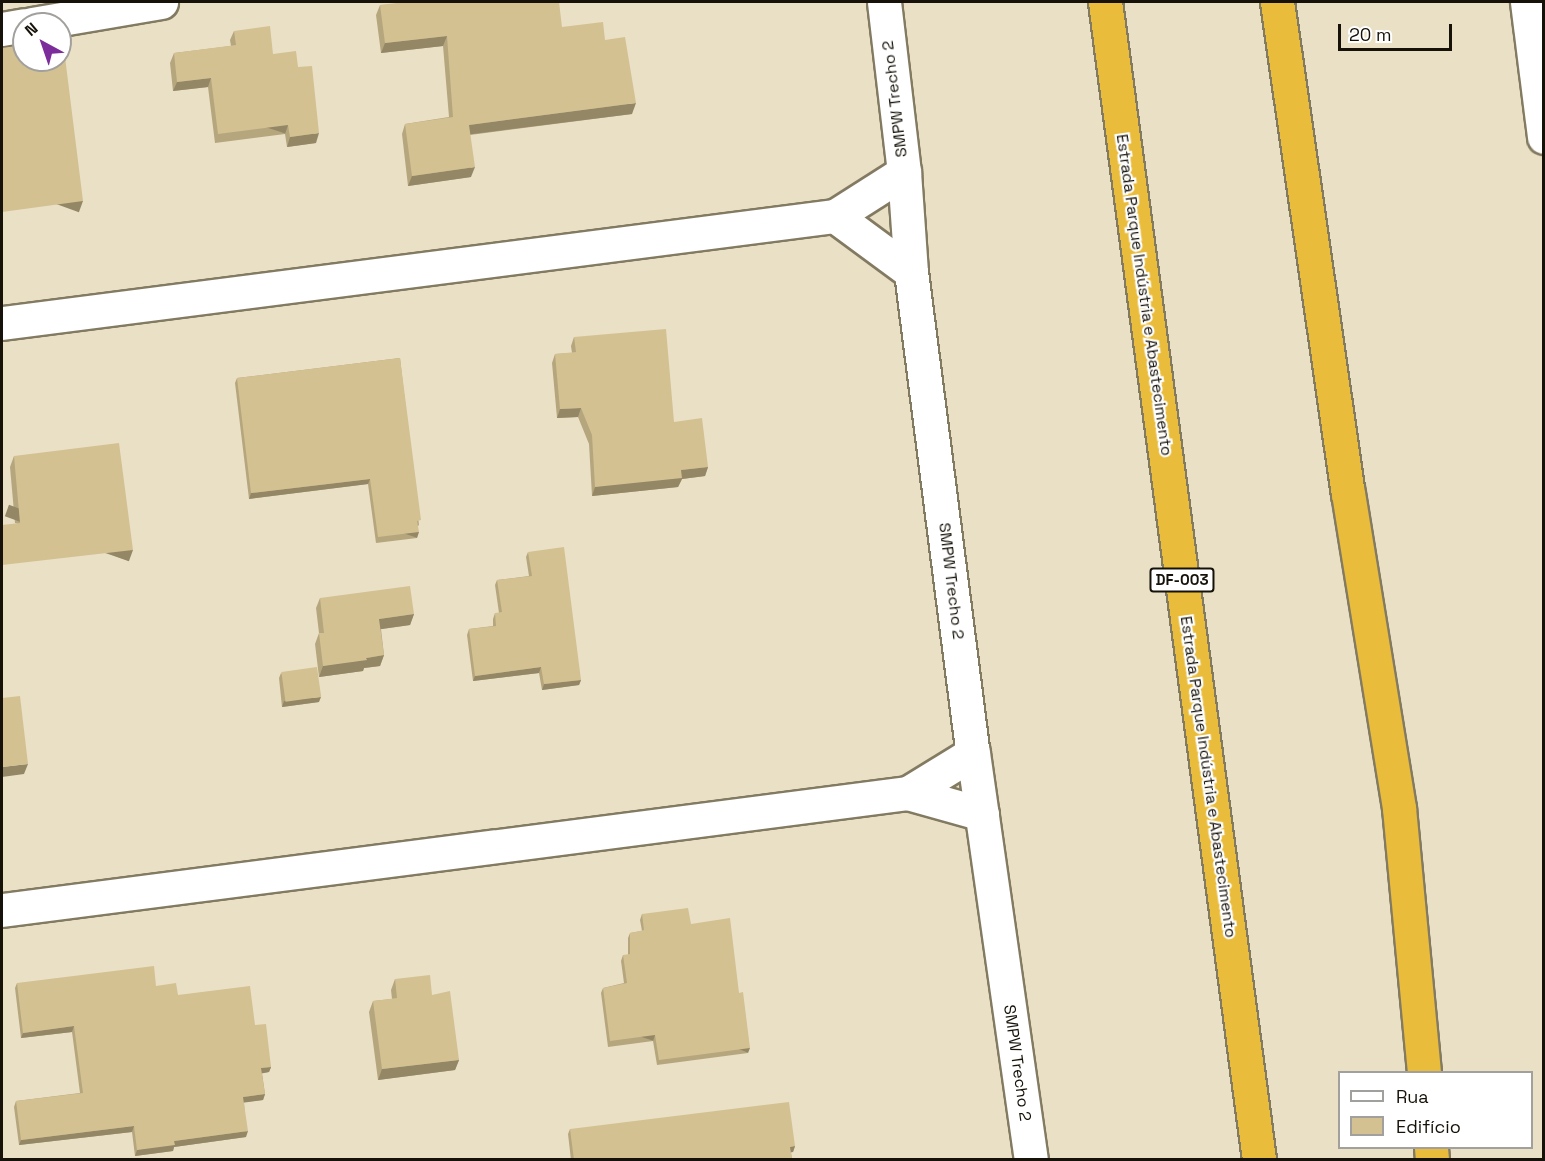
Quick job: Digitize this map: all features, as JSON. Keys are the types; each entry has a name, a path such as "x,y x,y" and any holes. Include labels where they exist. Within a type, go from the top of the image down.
{"highway":[{"name":"Estrada Parque Indústria e Abastecimento","path":"1105,2 1259,1160"},
{"path":"1277,2 1347,482 1399,808 1424,1071"}],"street":[{"path":"72,17 161,2"},
{"name":"SMPW Trecho 2","path":"884,2 903,172 911,272 973,753 1031,1160"},
{"path":"1527,2 1544,137"},
{"path":"2,323 835,216 903,172"},
{"path":"835,216 911,272"},
{"path":"908,793 973,753"},
{"path":"2,910 908,793 982,814"}],"building":[{"path":"405,2 559,2 562,27 603,22 605,40 625,37 636,103 469,125 475,167 412,176 405,124 453,117 447,36 385,43 380,5"},
{"path":"270,26 273,54 296,51 298,67 312,66 319,133 290,137 288,125 218,134 211,78 177,82 174,53 236,45 234,31"},
{"path":"12,47 12,72 67,72 83,201 2,212 2,48"},
{"path":"666,329 674,422 702,418 708,467 681,470 682,478 595,487 592,435 581,408 560,409 555,354 576,352 574,337"},
{"path":"400,358 421,520 417,521 419,532 378,537 370,479 251,493 237,378"},
{"path":"119,443 133,550 2,565 2,525 20,523 14,456"},
{"path":"564,547 581,680 544,684 541,667 475,676 469,629 496,626 495,613 502,612 497,580 532,576 528,552"},
{"path":"410,586 414,614 379,619 384,655 366,658 367,660 323,666 319,633 324,633 320,598"},
{"path":"317,667 321,697 286,702 281,672"},
{"path":"20,696 28,764 2,767 2,698"},
{"path":"688,908 691,924 730,918 739,993 743,992 750,1048 659,1060 655,1035 610,1041 603,988 627,983 623,955 630,954 630,933 644,930 642,914"},
{"path":"154,966 156,986 176,983 178,995 250,986 255,1025 266,1024 271,1067 261,1068 265,1094 243,1097 248,1131 174,1141 175,1145 137,1150 134,1126 21,1140 16,1101 83,1093 74,1026 23,1033 17,983"},
{"path":"430,975 432,995 450,991 459,1060 382,1069 373,1001 397,998 395,979"},
{"path":"789,1102 795,1146 790,1147 792,1160 574,1160 570,1129"}]}
